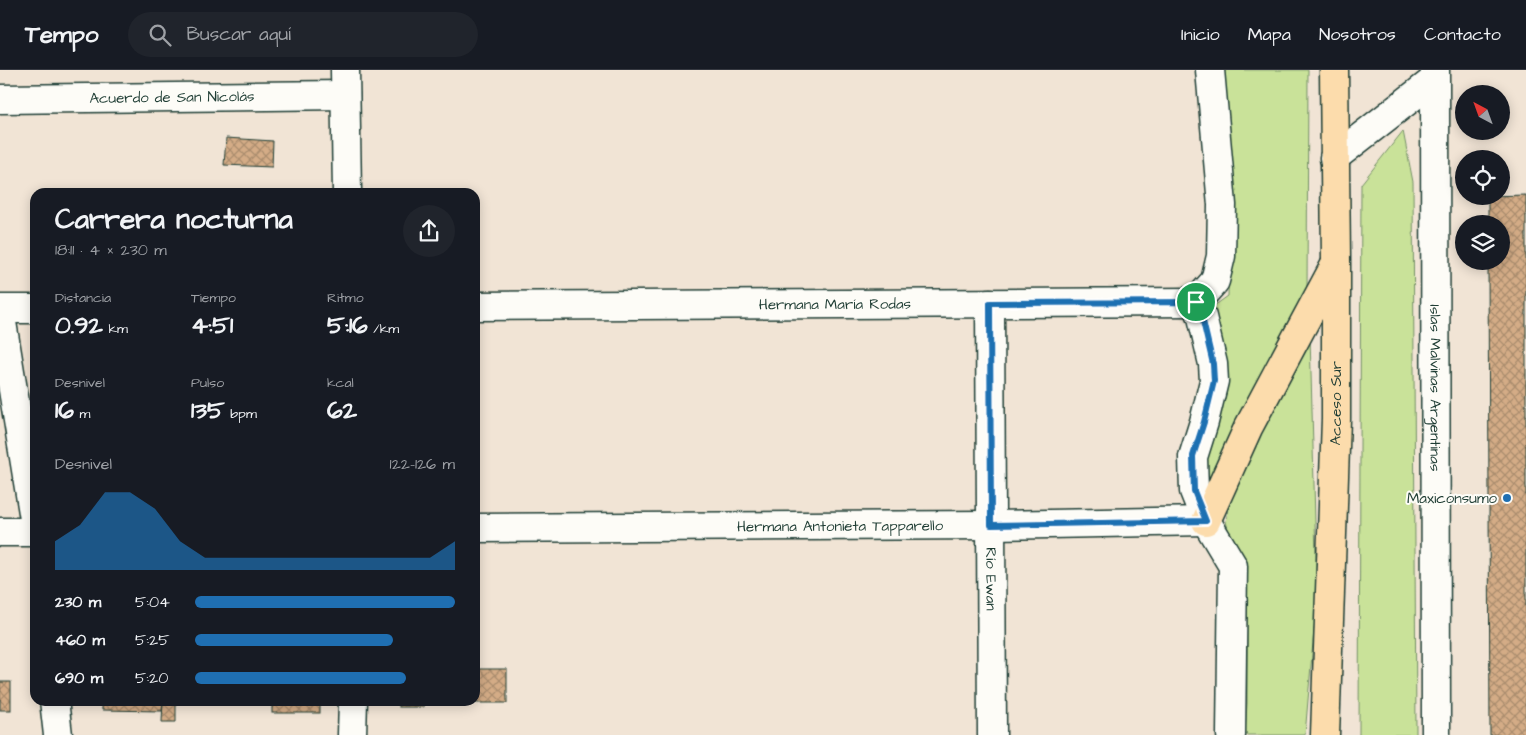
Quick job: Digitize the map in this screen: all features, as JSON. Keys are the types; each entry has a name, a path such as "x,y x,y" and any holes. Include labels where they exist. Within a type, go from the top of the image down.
{"main road":[{"name":"Acceso Sur","path":"1325,735 1336,419 1334,70"},
{"path":"1206,521 1248,428 1336,261"}],"street":[{"path":"1210,70 1222,205 1222,256 1215,281 1196,302 1202,317 1213,364 1214,381 1193,456 1194,491 1206,521 1233,566 1231,735"},
{"path":"1334,158 1435,75"},
{"name":"Islas Malvinas Argentinas","path":"1435,75 1436,735"},
{"path":"345,82 346,188"},
{"name":"Acuerdo de San Nicolás","path":"0,99 345,82"},
{"name":"Hermana María Rodas","path":"480,306 1196,302"},
{"name":"Río Ewan","path":"990,303 992,735"},
{"path":"30,309 0,310 30,494"},
{"name":"Hermana Antonieta Tapparello","path":"480,528 991,525 1206,521"},
{"path":"0,532 30,532"},
{"path":"55,706 58,735"},
{"path":"352,735 353,706"}],"green space":[{"path":"1216,70 1308,70 1307,294 1207,487 1202,486 1211,329 1214,306 1228,296 1230,223"},
{"path":"1403,131 1413,182 1416,735 1359,735 1361,184"},
{"path":"1310,336 1317,595 1305,735 1245,735 1247,612 1226,521 1231,495 1242,470"}],"building":[{"path":"226,138 273,141 272,167 224,165"},
{"name":"Maxiconsumo","path":"1510,195 1526,195 1526,735 1490,735 1488,270 1510,270 1510,215 1488,215 1488,205 1510,205"},
{"path":"480,669 507,669 507,703 480,703"},
{"path":"0,682 11,682 11,710 0,710"},
{"path":"102,706 162,706 162,711 102,710"},
{"path":"163,706 176,706 176,722 162,722"},
{"path":"272,706 320,706 320,713 272,713"},
{"path":"399,706 423,706 423,707"}],"place":[{"name":"Maxiconsumo","path":"1507,498"}],"route":[{"path":"1196,302 1202,317 1213,364 1214,381 1193,456 1194,491 1206,521 991,525 990,303 1196,302"}]}
